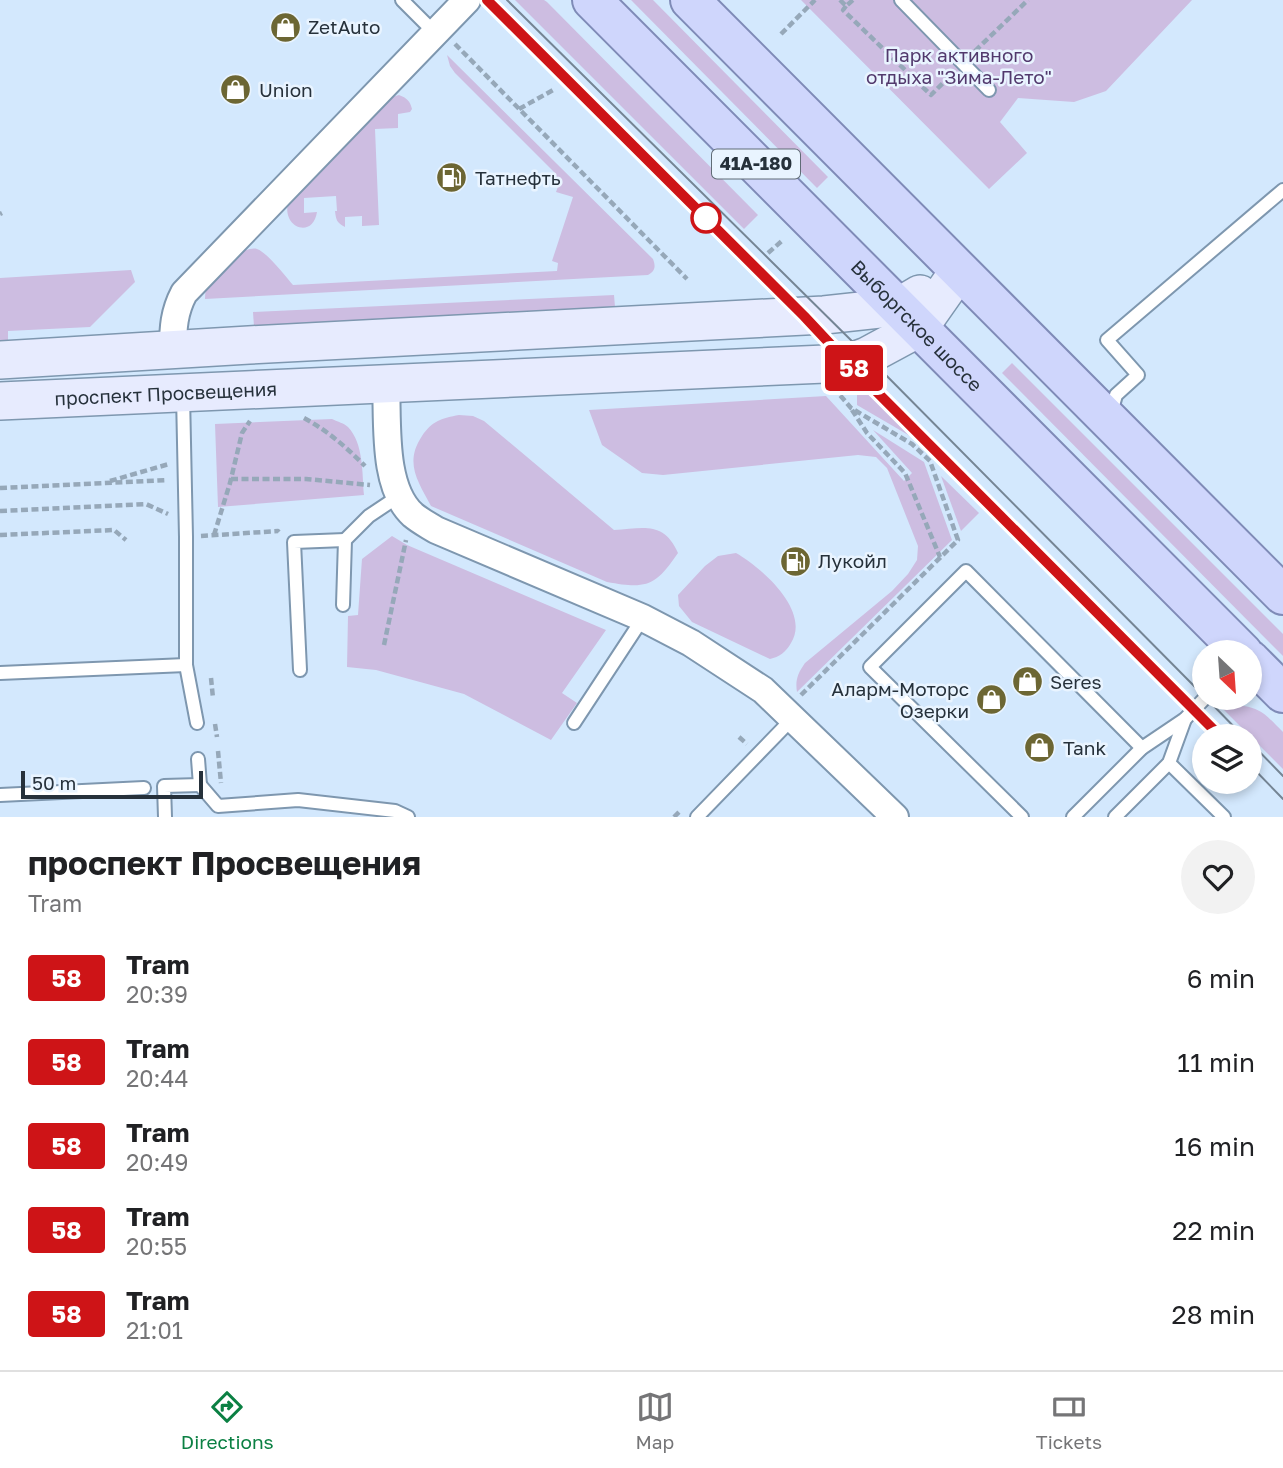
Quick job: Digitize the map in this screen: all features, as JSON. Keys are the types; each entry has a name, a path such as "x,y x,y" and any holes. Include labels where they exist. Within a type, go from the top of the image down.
{"main road":[{"name":"Выборгское шоссе","path":"592,0 909,317 1224,640"},
{"name":"41А-180","path":"690,0 1283,595"},
{"name":"проспект Просвещения","path":"0,401 848,363 867,356 960,271"},
{"path":"0,360 824,315 909,317"}],"street":[{"path":"173,349 173,323 184,293 467,0"},
{"path":"386,384 391,472 399,496 412,514 436,530 643,618 691,643 763,690 895,817"}],"lane":[{"path":"402,0 438,31"},
{"path":"901,0 989,90"},
{"path":"1108,420 1116,396 1138,374 1107,340 1283,190"},
{"path":"183,394 186,664 197,723"},
{"path":"300,670 294,542 345,540 369,516 399,496"},
{"path":"343,605 345,540"},
{"path":"1022,817 870,667 966,571 1142,748"},
{"path":"574,723 643,618"},
{"path":"0,673 186,664"},
{"path":"1073,817 1142,748 1185,719 1194,710"},
{"path":"697,817 789,714"},
{"path":"1115,817 1170,763 1185,719"},
{"path":"198,759 200,785 218,806 298,800 395,811 408,817"},
{"path":"1170,763 1224,817"},
{"path":"165,817 164,786 200,785"},
{"path":"0,795 144,788"}],"path":[{"path":"781,34 815,0"},
{"path":"840,0 846,6"},
{"path":"853,0 843,10 931,95 1028,0"},
{"path":"438,31 687,279"},
{"path":"519,109 555,89"},
{"path":"768,253 783,240"},
{"path":"836,391 867,433 905,473 940,557"},
{"path":"789,714 958,540 930,461 912,444 851,408"},
{"path":"300,416 321,427 342,443 369,469"},
{"path":"214,535 242,433 252,417"},
{"path":"102,483 184,460"},
{"path":"0,488 185,479"},
{"path":"231,479 306,479 370,485"},
{"path":"0,511 146,503 186,530 214,535 278,531 294,542"},
{"path":"0,535 114,530 126,540"},
{"path":"384,645 406,539"}],"green space":[{"path":"515,0 547,2 758,215 744,229"},
{"path":"631,0 653,0 828,177 817,188"},
{"name":"Парк активного отдыха \"Зима-Лето\"","path":"801,0 1192,0 1106,91 1074,102 1018,98 1000,122 1027,153 989,189"},
{"path":"447,55 653,259 655,267 652,272 648,275 205,299 207,285 217,272 237,255 251,249 257,249 266,255 293,285 557,271 558,263 552,261 573,197 556,192 559,184 555,173 455,73"},
{"path":"399,95 409,102 412,109 410,112 398,114 398,128 375,129 379,225 362,226 362,216 345,217 345,227 342,226 336,217 336,196 304,198 304,213 317,212 314,220 304,228 293,224 287,212 288,203 392,97"},
{"path":"131,270 135,282 90,327 8,331 8,340 0,340 0,278"},
{"path":"614,295 615,307 254,327 253,312"},
{"path":"1012,363 1283,634 1283,656 1002,373"},
{"path":"866,391 912,434 910,436 857,405 857,392"},
{"path":"826,396 904,481 912,473 873,430 924,462 952,540 797,692 796,684 805,663 892,591 917,560 918,546 887,468 876,457 858,455 663,475 642,473 602,445 589,410"},
{"path":"459,415 473,416 484,421 614,530 644,528 660,531 678,553 663,573 648,583 631,585 607,582 431,506 415,472 414,455 426,431 442,419"},
{"path":"332,419 348,427 357,442 364,495 218,507 215,424"},
{"path":"941,476 979,513 961,531"},
{"path":"392,536 407,545 606,630 562,693 577,703 551,740 464,694 376,670 347,667 348,616 358,615 362,559"},
{"path":"736,553 758,569 781,592 794,618 795,631 791,643 785,651 773,658 770,659 692,622 679,606 678,595 705,566 718,556"},
{"path":"1224,710 1256,710 1283,732 1283,769 1262,748 1262,724 1238,724"}],"tram line":[{"path":"487,0 805,316 848,363 1208,724"},
{"name":"58","path":"487,0 1208,724"},
{"path":"507,0 867,356 1192,684"},
{"path":"1218,710 1231,724"},
{"path":"1262,754 1283,776"},
{"path":"1262,777 1283,799"}],"place":[{"name":"ZetAuto","path":"285,27"},
{"name":"Union","path":"236,90"},
{"name":"Татнефть","path":"452,178"},
{"name":"Лукойл","path":"795,561"},
{"name":"Seres","path":"1027,682"},
{"name":"Аларм-Моторс Озерки","path":"992,700"},
{"name":"Tank","path":"1040,748"}]}
